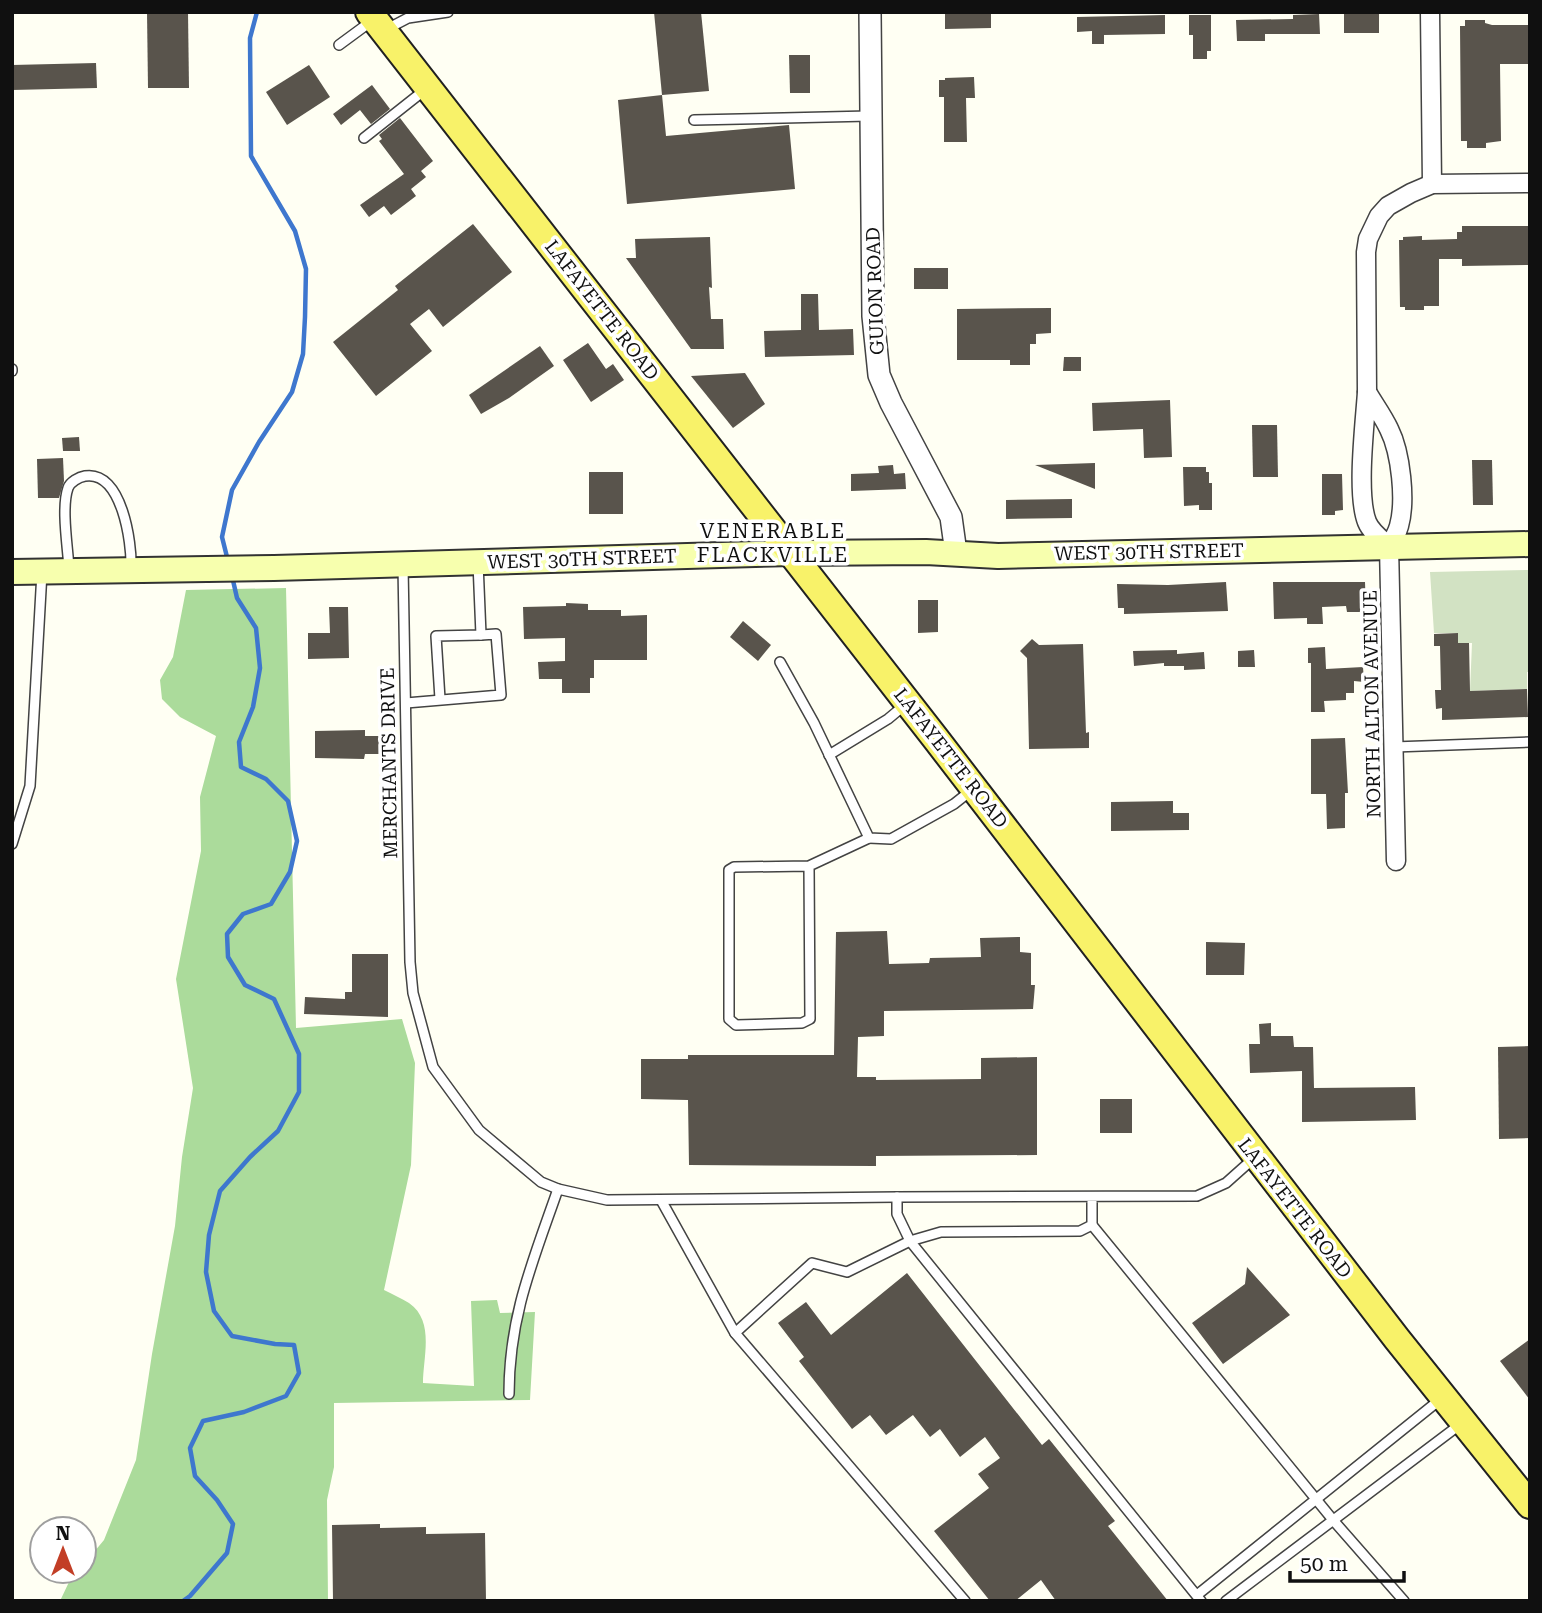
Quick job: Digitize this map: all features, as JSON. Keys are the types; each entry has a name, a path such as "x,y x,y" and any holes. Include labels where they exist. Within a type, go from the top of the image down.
{"main road":[{"name":"LAFAYETTE ROAD","path":"376,21 908,702 1255,1157 1530,1505"},
{"name":"WEST 30TH STREET","path":"12,572 403,565 792,553 957,553 998,556 1530,544"}],"street":[{"name":"GUION ROAD","path":"870,12 873,316 879,375 951,517 957,553"},
{"path":"1430,12 1432,184 1530,183"},
{"name":"NORTH ALTON AVENUE","path":"1389,546 1370,529 1364,509 1366,252 1368,239 1379,216 1388,206 1432,184"},
{"name":"NORTH ALTON AVENUE","path":"1367,391 1395,442 1401,481 1401,518 1389,546 1396,861"}],"lane":[{"path":"339,46 376,21 448,12"},
{"path":"364,138 428,88"},
{"path":"694,120 871,116"},
{"path":"69,571 66,511 68,487 73,481 84,476 94,476 105,482 115,494 129,532 131,570"},
{"path":"478,562 481,635"},
{"name":"MERCHANTS DRIVE","path":"403,565 410,962 414,993 433,1067 479,1129 541,1182 558,1189 607,1200 1197,1196 1226,1183 1255,1157"},
{"path":"12,844 30,786 42,572"},
{"path":"406,703 501,695 496,634 436,636 440,699"},
{"path":"780,662 869,838"},
{"path":"829,755 888,719 908,702"},
{"path":"1394,747 1530,743"},
{"path":"809,866 810,1018 802,1023 736,1025 729,1019 729,870 734,867 809,866 869,838 891,839 954,804 974,788"},
{"path":"509,1394 511,1346 519,1304 558,1189"},
{"path":"1092,1196 1092,1225 1318,1498 1333,1520 1404,1601"},
{"path":"897,1197 897,1214 910,1241 1199,1598 1443,1397"},
{"path":"662,1200 735,1333 965,1601"},
{"path":"735,1333 812,1263 846,1272 910,1241 941,1232 1080,1231 1092,1225"},
{"path":"1226,1601 1463,1422"}],"green space":[{"path":"1530,570 1530,672 1527,672 1527,689 1470,691 1472,643 1458,643 1457,633 1434,633 1430,572"},
{"path":"286,588 296,1028 402,1019 415,1063 411,1165 384,1290 409,1303 422,1319 426,1340 423,1383 474,1386 471,1301 497,1300 500,1313 535,1312 530,1400 334,1403 334,1467 327,1500 328,1601 60,1601 68,1585 98,1585 98,1547 104,1540 136,1460 175,1226 193,1088 176,979 201,851 200,797 216,736 180,717 162,699 160,680 173,657 186,590"}],"building":[{"path":"147,12 188,12 189,88 148,88"},
{"path":"654,12 701,12 709,91 662,95"},
{"path":"945,12 991,14 991,28 945,29"},
{"path":"1344,12 1379,12 1379,33 1344,33"},
{"path":"1319,14 1320,34 1265,34 1265,41 1237,41 1236,20 1293,19 1293,15"},
{"path":"1165,15 1165,34 1104,35 1104,44 1092,44 1092,31 1077,32 1077,17"},
{"path":"1189,15 1211,15 1211,51 1207,51 1207,59 1193,59 1193,35 1189,35"},
{"path":"1465,20 1485,20 1485,23 1492,25 1530,25 1530,64 1500,64 1501,141 1486,143 1486,148 1467,148 1467,141 1461,141 1460,26 1465,26"},
{"path":"789,55 810,55 810,93 790,93"},
{"path":"96,63 97,88 12,90 12,65"},
{"path":"309,65 330,97 287,125 266,92"},
{"path":"974,77 975,98 966,98 967,142 944,142 944,97 939,97 939,80"},
{"path":"372,85 390,109 371,124 360,110 341,125 333,114"},
{"path":"662,95 666,136 789,125 795,189 627,204 618,100"},
{"path":"400,118 433,161 421,171 426,177 411,189 416,196 391,215 384,206 369,217 360,205 404,174 379,141 382,139 379,135"},
{"path":"473,224 512,272 443,327 429,309 410,324 432,351 376,396 333,342 398,290 395,286"},
{"path":"1462,226 1530,226 1530,265 1462,266 1462,259 1439,259 1439,306 1424,306 1424,310 1405,310 1405,307 1400,307 1399,240 1403,240 1403,237 1422,236 1422,240 1457,239 1457,232 1462,232"},
{"path":"710,237 711,319 723,319 724,349 691,349 626,258 636,258 635,239"},
{"path":"914,268 948,268 948,289 914,289"},
{"path":"801,294 818,294 819,330 853,329 854,355 765,357 764,331 801,330"},
{"path":"1051,308 1051,333 1036,334 1036,344 1030,344 1030,365 1010,365 1010,360 957,360 957,309"},
{"path":"588,343 606,369 613,364 624,380 591,402 563,360"},
{"path":"540,346 554,366 481,414 469,395"},
{"path":"1064,357 1081,357 1081,371 1063,371"},
{"path":"745,373 765,404 733,428 691,376"},
{"path":"1170,400 1172,457 1144,458 1143,429 1093,431 1092,403"},
{"path":"1252,425 1277,425 1278,477 1253,477"},
{"path":"79,437 80,451 63,451 62,438"},
{"path":"63,458 64,481 59,498 38,498 37,459"},
{"path":"1472,460 1492,460 1493,505 1473,505"},
{"path":"1095,463 1095,489 1035,465"},
{"path":"893,465 894,474 905,473 906,489 851,491 851,474 879,473 878,466"},
{"path":"1183,467 1206,467 1209,483 1212,483 1212,510 1199,510 1199,505 1184,506"},
{"path":"589,472 623,472 623,514 589,514"},
{"path":"1322,474 1342,474 1343,510 1335,511 1335,515 1322,515"},
{"path":"1072,499 1072,518 1006,519 1006,500"},
{"path":"1226,582 1228,611 1124,614 1124,608 1118,608 1117,584"},
{"path":"1273,582 1365,582 1366,612 1347,612 1346,606 1322,607 1323,624 1307,624 1307,618 1274,619"},
{"path":"918,600 938,600 938,632 918,633"},
{"path":"566,603 588,604 588,610 621,610 621,616 647,615 647,660 594,660 594,678 590,678 590,693 562,693 562,679 539,679 538,662 565,661 565,638 524,639 523,607 566,606"},
{"path":"329,607 348,607 349,658 308,659 308,633 330,633"},
{"path":"743,621 771,645 758,661 730,637"},
{"path":"1458,633 1458,643 1469,643 1470,691 1527,689 1528,717 1442,720 1442,708 1436,709 1435,690 1441,690 1440,646 1434,646 1434,634"},
{"path":"1032,639 1039,645 1083,644 1086,733 1089,732 1089,748 1029,749 1027,658 1020,651"},
{"path":"1325,647 1326,669 1363,667 1364,682 1354,681 1354,693 1346,693 1346,700 1324,701 1325,712 1311,712 1311,663 1308,663 1308,648"},
{"path":"1177,650 1177,654 1204,652 1205,669 1184,670 1184,666 1164,666 1164,663 1134,666 1133,651"},
{"path":"1254,650 1255,667 1238,667 1238,651"},
{"path":"365,730 365,736 380,736 379,754 365,754 364,759 315,758 315,731"},
{"path":"1345,738 1348,793 1345,793 1345,828 1327,829 1326,794 1311,794 1311,739"},
{"path":"1173,801 1173,813 1189,813 1189,830 1111,831 1111,802"},
{"path":"887,931 889,964 929,963 930,958 981,957 980,938 1020,937 1020,952 1031,953 1031,985 1035,985 1033,1009 884,1011 884,1036 858,1037 857,1077 876,1077 876,1080 981,1079 981,1058 1037,1057 1037,1155 876,1156 876,1166 689,1165 688,1100 641,1099 641,1059 688,1059 688,1055 834,1055 836,932"},
{"path":"1206,942 1245,943 1244,975 1206,975"},
{"path":"352,954 388,954 388,1017 304,1014 305,997 345,999 345,992 352,992"},
{"path":"1271,1023 1271,1036 1293,1036 1294,1047 1313,1047 1314,1088 1415,1087 1416,1120 1302,1122 1302,1071 1250,1073 1249,1044 1260,1044 1259,1024"},
{"path":"1530,1046 1530,1138 1499,1139 1498,1047"},
{"path":"1100,1099 1132,1099 1132,1133 1100,1133"},
{"path":"1247,1267 1290,1315 1223,1364 1192,1323 1245,1284"},
{"path":"907,1273 1042,1445 1049,1439 1115,1521 1108,1526 1168,1601 1056,1601 1041,1580 1015,1601 990,1601 934,1531 989,1488 978,1474 1000,1458 985,1437 960,1457 940,1429 930,1437 913,1415 886,1435 870,1415 852,1429 799,1361 804,1357 778,1323 806,1302 831,1335"},
{"path":"1530,1339 1530,1400 1500,1361"},
{"path":"380,1524 380,1528 426,1527 426,1534 485,1533 486,1601 333,1601 332,1525"}],"waterway":[{"path":"228,561 222,537 232,490 292,392 303,354 305,317 306,269 295,231 251,156 250,38 257,12"},
{"path":"183,1601 227,1553 233,1524 217,1500 195,1476 190,1448 203,1421 244,1412 286,1396 299,1373 294,1345 232,1336 214,1311 206,1272 209,1235 220,1191 278,1131 299,1092 299,1054 274,999 245,985 228,957 227,934 243,914 271,904 290,872 297,841 288,801 266,779 241,767 239,742 253,707 260,668 256,628 237,598 232,576"}],"district":[{"name":"VENERABLE FLACKVILLE","path":"773,543"}]}
